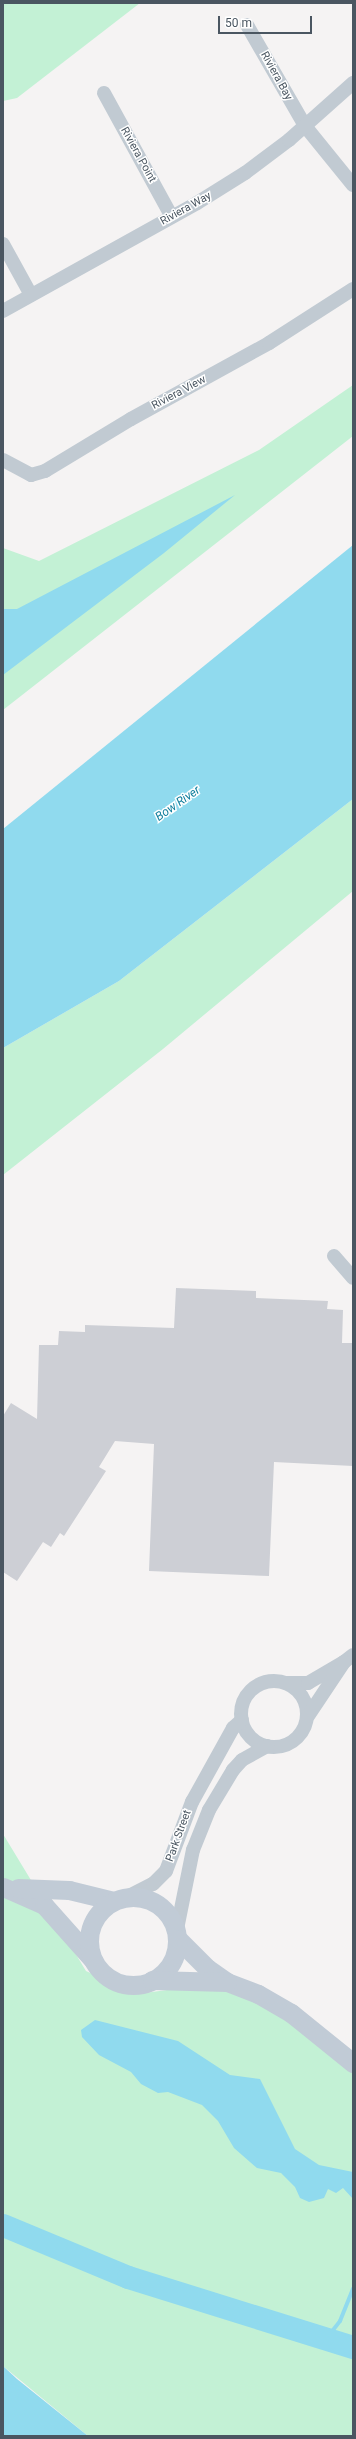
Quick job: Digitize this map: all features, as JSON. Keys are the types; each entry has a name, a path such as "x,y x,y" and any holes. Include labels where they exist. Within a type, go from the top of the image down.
{"main road":[{"path":"3,1887 69,1890 120,1899 155,1902 166,1911 177,1934 197,1961 227,1982 258,1994 291,2013 353,2063"},
{"path":"3,1887 44,1905 104,1974 127,1984 152,1980 227,1982"},
{"path":"96,1964 89,1949 93,1922 102,1910 120,1899"},
{"path":"152,1980 172,1961 177,1934"}],"street":[{"name":"Riviera Bay","path":"247,25 305,126 353,185"},
{"name":"Riviera Way","path":"3,311 172,217 245,173 305,126 353,83"},
{"name":"Riviera Point","path":"104,93 172,217"},
{"path":"3,244 31,295"},
{"name":"Riviera View","path":"3,460 31,476 45,471 131,419 269,344 353,289"},
{"path":"334,1256 353,1278"},
{"path":"348,1658 308,1716 301,1734 292,1742 282,1746 267,1746 250,1737 242,1720 244,1702 255,1688 264,1683 308,1683 348,1658"},
{"path":"286,1683 303,1698 308,1716"},
{"name":"Park Street","path":"120,1899 153,1884 166,1871 192,1802 233,1728 242,1720"},
{"name":"Park Street","path":"177,1934 190,1860 208,1810 233,1770 242,1760 267,1746"}],"green space":[{"path":"3,3 140,3 17,98 3,101"},
{"path":"353,385 353,436 3,710 3,548 39,561 259,450"},
{"path":"353,799 353,891 163,1049 3,1175 3,1048 119,981"},
{"path":"3,1834 86,1971 137,1994 227,1982 353,2063 353,2436 88,2436 3,2366"}],"water":[{"path":"235,495 164,553 3,675 3,609 17,609"},
{"name":"Bow River","path":"353,545 353,799 119,981 3,1048 3,829"},
{"path":"95,2020 178,2041 230,2075 260,2079 295,2149 319,2165 353,2172 353,2199 343,2188 336,2193 328,2189 324,2198 309,2202 300,2198 295,2187 281,2173 257,2168 234,2148 218,2121 202,2105 168,2092 158,2093 141,2084 131,2072 99,2055 82,2037 81,2030"},
{"path":"3,2366 17,2379 88,2436 3,2436"}],"building":[{"path":"176,1288 256,1291 256,1298 328,1301 327,1309 343,1310 342,1343 353,1343 353,1466 274,1462 269,1576 149,1571 154,1444 115,1441 99,1467 106,1471 64,1536 60,1533 51,1547 43,1542 17,1581 3,1572 3,1416 11,1403 37,1419 39,1345 58,1345 59,1331 85,1332 85,1325 174,1328"}],"waterway":[{"path":"3,2225 128,2277 353,2347"},
{"path":"326,2339 340,2321 353,2289"}]}
